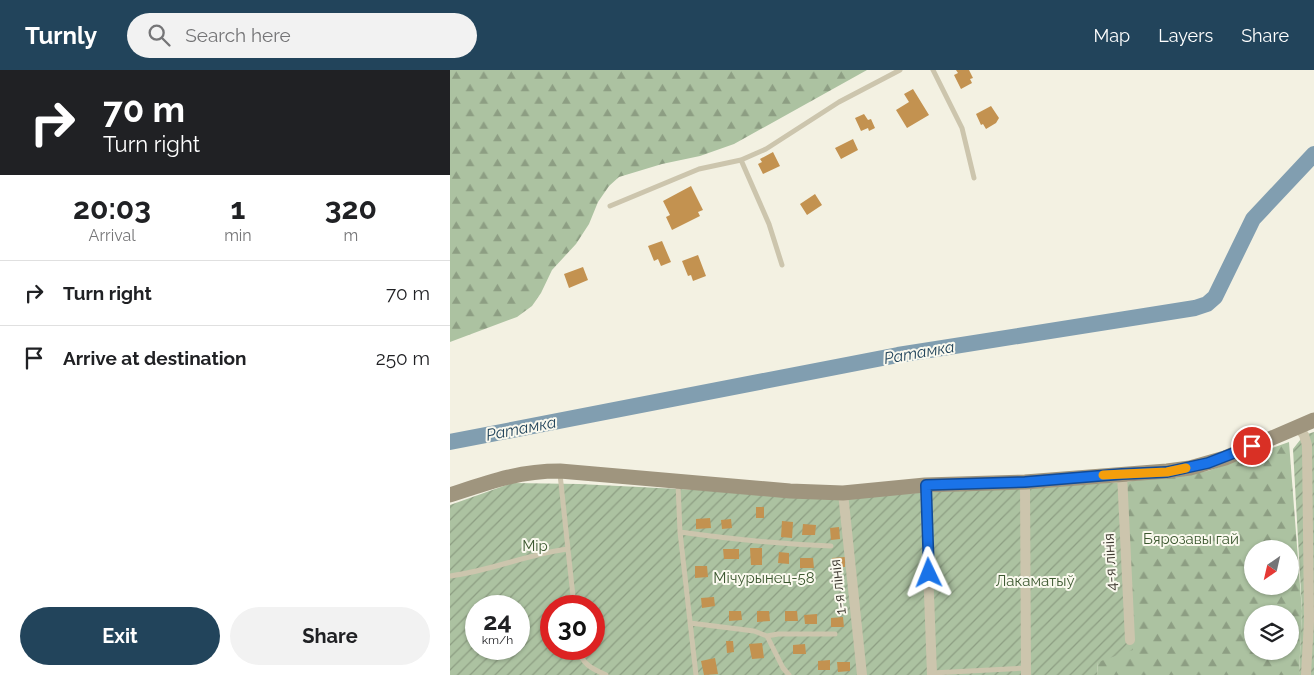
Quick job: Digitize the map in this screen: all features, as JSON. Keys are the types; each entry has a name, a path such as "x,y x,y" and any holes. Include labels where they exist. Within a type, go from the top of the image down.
{"street":[{"path":"450,495 522,473 560,471 844,495 1121,478 1167,472 1225,458 1314,420"},
{"path":"1297,426 1311,444 1311,621 1306,675"},
{"name":"4-я лінія","path":"1121,478 1130,640"},
{"path":"1024,484 1026,671"},
{"path":"926,489 932,674"},
{"name":"1-я лінія","path":"844,495 862,675"}],"lane":[{"path":"610,206 699,169 741,160 766,149 839,102 900,70"},
{"path":"933,70 962,128 974,178"},
{"path":"741,160 769,224 782,265"},
{"path":"560,471 573,595"},
{"path":"678,481 680,532 696,675"},
{"path":"680,532 741,541 831,546"},
{"path":"450,576 548,552 568,549"},
{"path":"690,624 754,631 767,636 783,668 789,675"},
{"path":"767,636 778,634 835,634"},
{"path":"583,660 587,665 606,675"},
{"path":"932,674 1026,671"}],"green space":[{"path":"450,70 867,70 734,144 700,156 662,164 619,177 609,186 598,202 589,224 576,244 552,270 541,293 532,306 517,317 450,342"},
{"path":"1314,432 1314,675 1299,675 1302,611 1293,449 1304,435"},
{"name":"Бярозавы гай","path":"1289,442 1297,540 1244,540 1244,595 1299,595 1299,572 1302,611 1299,675 1097,675 1125,482 1208,471"},
{"path":"1125,482 1133,650 1098,662 1097,675 450,675 450,505 512,483 579,484 841,497"}],"building":[{"path":"956,70 969,70 973,78 970,79 972,83 961,89 954,75 958,73"},
{"path":"913,89 929,115 907,128 896,110 909,102 904,94"},
{"path":"991,106 999,118 996,123 986,129 983,124 981,125 976,114"},
{"path":"864,114 868,120 871,119 875,128 869,131 868,128 861,131 855,118"},
{"path":"853,139 858,150 841,159 835,148"},
{"path":"773,152 780,166 763,174 758,164 762,162 760,159"},
{"path":"691,186 703,210 698,212 700,216 672,230 666,217 670,215 663,201"},
{"path":"815,194 822,205 807,215 800,204"},
{"path":"662,241 671,262 661,266 658,259 654,261 648,246"},
{"path":"698,255 706,276 693,281 691,275 688,276 682,261"},
{"path":"583,267 588,280 569,288 564,274"},
{"path":"756,507 764,507 764,518 756,518"},
{"path":"710,518 711,528 696,529 696,519"},
{"path":"731,519 732,528 722,529 721,520"},
{"path":"782,521 793,522 792,538 781,537"},
{"path":"803,524 816,525 815,535 802,535"},
{"path":"839,527 840,539 831,540 830,528"},
{"path":"750,548 762,548 762,565 751,565"},
{"path":"723,549 739,549 739,559 724,559"},
{"path":"779,552 789,553 789,564 778,563"},
{"path":"845,557 845,567 833,567 832,558"},
{"path":"800,558 813,558 814,568 800,568"},
{"path":"695,566 707,566 708,577 695,578"},
{"path":"714,597 715,606 702,608 701,598"},
{"path":"729,611 741,611 742,620 729,621"},
{"path":"757,611 769,611 770,621 757,622"},
{"path":"785,611 797,611 798,621 785,621"},
{"path":"817,614 817,624 805,624 804,615"},
{"path":"843,617 844,627 831,627 831,618"},
{"path":"726,641 733,641 734,652 727,653"},
{"path":"762,643 764,658 752,659 749,644"},
{"path":"805,644 806,654 793,654 793,645"},
{"path":"715,658 718,674 704,675 701,661"},
{"path":"830,660 830,670 818,670 818,661"},
{"path":"837,662 850,662 850,671 838,672"}],"waterway":[{"name":"Ратамка","path":"450,442 898,355 1195,308 1207,304 1215,297 1253,219 1314,154"}],"slow traffic":[{"path":"1103,475 1167,472 1186,468"}],"route":[{"path":"929,573 926,485 1025,482 1167,472 1190,468 1225,458 1252,446"}],"park label":[{"name":"Мір","path":"535,546"},
{"name":"Мічурынец-58","path":"764,578"},
{"name":"Лакаматыў","path":"1035,581"}]}
